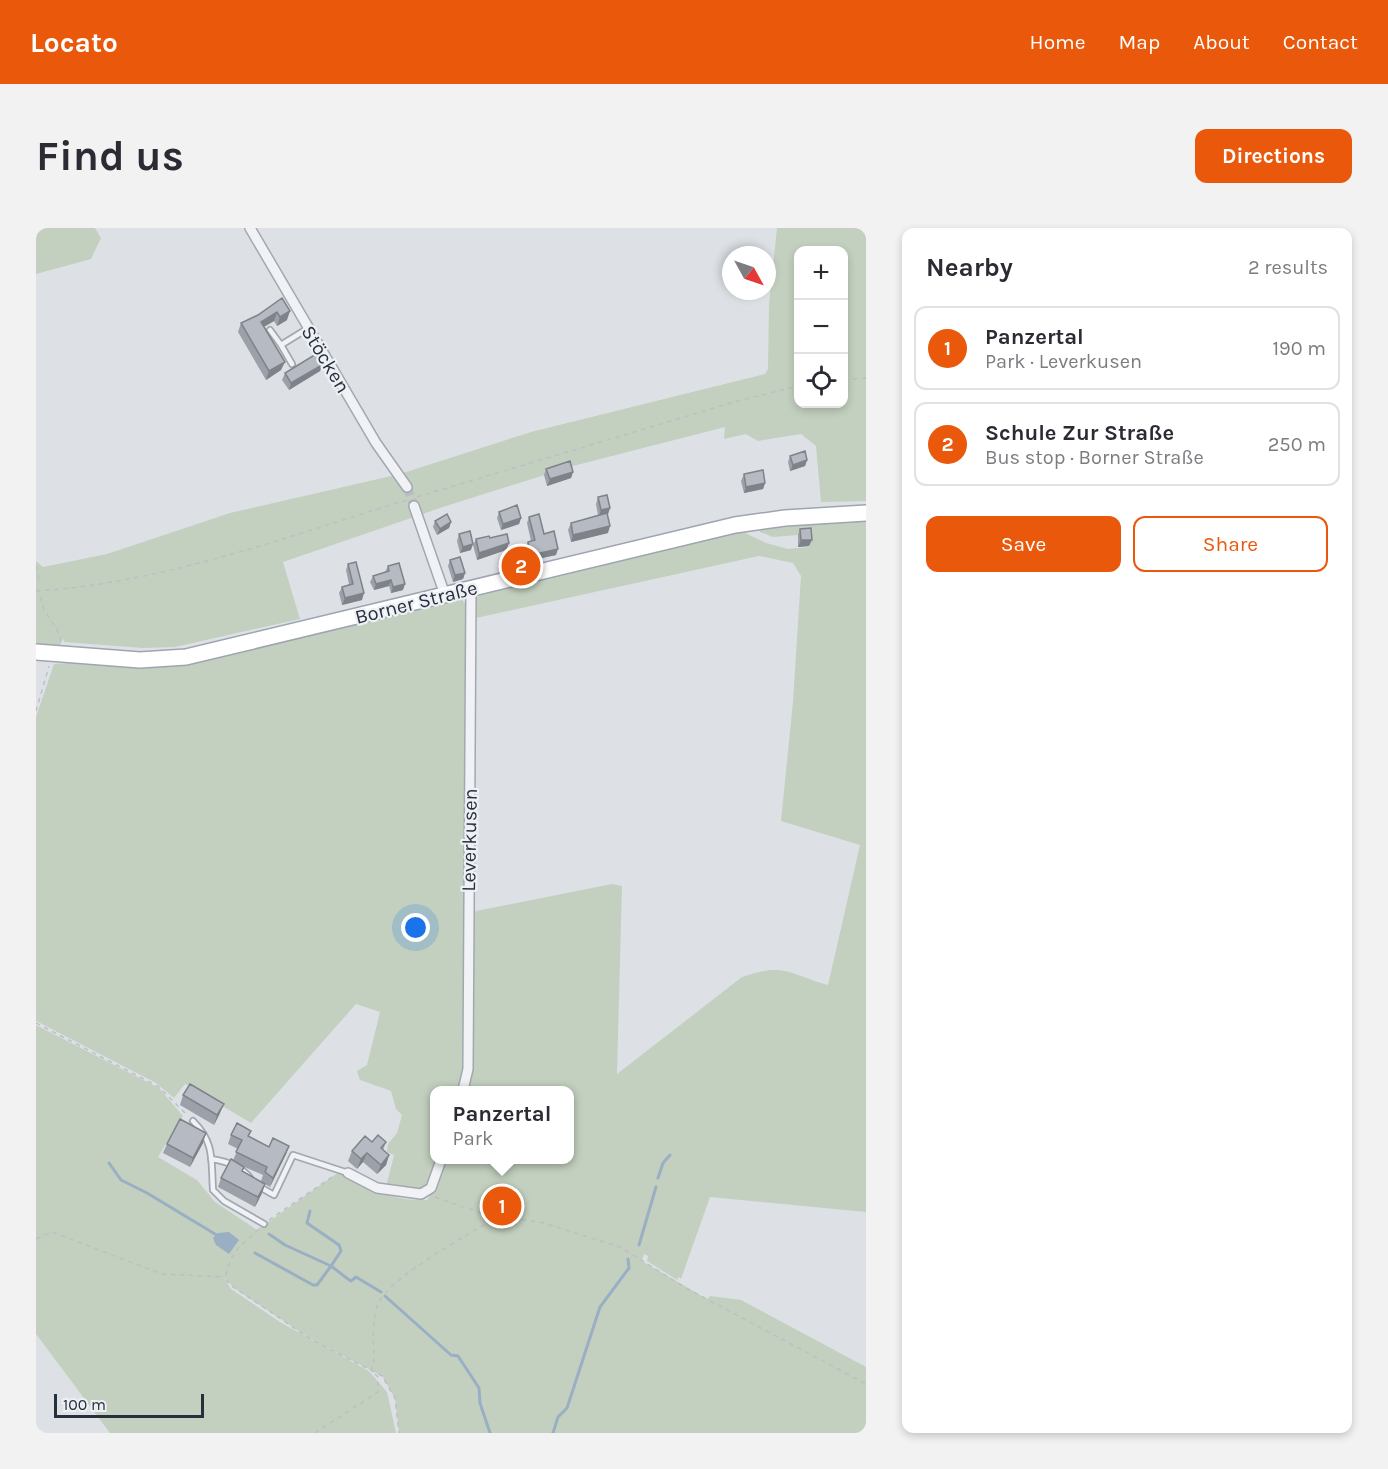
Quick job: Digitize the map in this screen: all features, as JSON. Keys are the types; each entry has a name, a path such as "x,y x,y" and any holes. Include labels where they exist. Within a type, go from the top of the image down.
{"main road":[{"name":"Borner Straße","path":"36,652 140,660 186,657 735,525 785,518 866,513"}],"street":[{"name":"Stöcken","path":"250,228 307,329 376,443 407,487"},
{"path":"414,506 445,595"},
{"name":"Leverkusen","path":"464,1086 468,1069 471,589"},
{"path":"348,1173 377,1188 421,1194 427,1191 439,1164"}],"lane":[{"path":"281,345 307,329"},
{"path":"270,330 292,364"},
{"path":"193,1121 205,1133 210,1144 213,1190 224,1201 264,1224"},
{"path":"211,1159 225,1161 245,1172 254,1184 274,1195 294,1155 348,1173"}],"path":[{"path":"848,380 866,378"},
{"path":"36,591 127,580 188,567 691,414 794,387"},
{"path":"36,566 39,580"},
{"path":"36,711 58,654 59,630 44,609 41,597"},
{"path":"36,1023 159,1086 193,1121"},
{"path":"225,1277 231,1259 238,1248 264,1224 336,1174 348,1173"},
{"path":"427,1191 451,1203 498,1217 544,1223 620,1247 687,1288 866,1384"},
{"path":"371,1370 374,1364 375,1312 383,1294 458,1240 498,1217"},
{"path":"36,1239 52,1232 162,1274 225,1277 234,1288 312,1340 371,1370 389,1385 394,1398 399,1433"},
{"path":"315,1433 375,1396 379,1387 378,1377 371,1370"}],"green space":[{"path":"36,228 95,228 101,238 91,259 36,274"},
{"path":"777,228 866,228 866,501 821,502 816,446 801,434 758,441 746,434 724,439 725,427 573,466 446,506 283,562 300,619 175,647 143,648 64,642 63,638 60,645 36,644 36,561 43,567 107,554 230,513 400,474 531,432 765,374 768,369 769,300 776,300"},
{"path":"866,519 866,1212 710,1197 681,1279 679,1277 677,1280 647,1261 648,1256 644,1254 642,1261 707,1299 710,1296 741,1300 866,1367 866,1433 399,1433 395,1398 382,1376 323,1345 369,1371 387,1392 396,1433 110,1433 36,1334 36,1025 159,1088 183,1116 158,1157 197,1180 215,1202 257,1230 336,1174 348,1173 375,1190 406,1199 427,1200 436,1186 429,1183 408,1190 386,1187 394,1155 387,1152 388,1144 397,1133 402,1115 396,1109 391,1091 360,1080 357,1071 367,1065 380,1012 356,1004 251,1123 185,1084 174,1098 156,1083 36,1021 36,717 54,664 84,662 175,665 205,661 457,599 462,600 467,605 471,912 612,884 622,886 617,1074 742,977 777,970 828,985 860,845 781,821 793,702 801,576 793,563 759,556 476,618 475,599 485,593 509,588 519,583 743,532 766,543 788,549 809,547 809,534 773,537 760,532 758,528","holes":["224,1277 234,1288 309,1338 280,1322 231,1289"]}],"water":[{"path":"229,1232 239,1240 229,1254 216,1245 213,1238 218,1233"}],"building":[{"path":"282,298 290,311 280,317 277,312 261,322 285,362 269,371 241,323 258,315"},
{"path":"316,354 322,365 291,383 285,373"},
{"path":"805,451 807,460 793,465 790,456"},
{"path":"570,461 573,472 550,479 546,469"},
{"path":"763,470 765,483 746,487 744,474"},
{"path":"607,495 610,508 601,510 598,497"},
{"path":"517,505 521,518 503,524 499,512"},
{"path":"607,513 610,526 573,535 571,523"},
{"path":"447,514 451,522 440,529 435,521"},
{"path":"539,514 544,534 554,531 558,549 531,555 528,542 535,540 529,517"},
{"path":"811,528 812,540 801,540 800,529"},
{"path":"470,531 473,544 463,547 459,534"},
{"path":"507,534 509,543 479,553 476,539"},
{"path":"460,557 465,573 455,575 450,560"},
{"path":"356,562 364,593 345,598 342,587 353,584 348,564"},
{"path":"399,563 405,584 393,587 391,580 376,584 373,576 389,571 388,566"},
{"path":"190,1084 224,1104 217,1115 183,1095"},
{"path":"180,1119 206,1133 193,1158 167,1144"},
{"path":"237,1123 251,1131 248,1136 269,1147 273,1138 289,1146 273,1178 265,1172 267,1167 236,1152 242,1140 231,1135"},
{"path":"378,1135 386,1142 381,1148 389,1155 381,1165 367,1153 361,1159 352,1151 365,1136 372,1142"},
{"path":"231,1159 244,1167 242,1171 265,1184 258,1197 221,1178"}],"waterway":[{"path":"658,1178 663,1163 670,1155"},
{"path":"109,1163 121,1180 220,1237"},
{"path":"639,1245 656,1187"},
{"path":"269,1234 285,1245 331,1266 341,1251 339,1245 307,1223 310,1211"},
{"path":"255,1253 313,1285 317,1285 331,1266 351,1281 356,1277 381,1292"},
{"path":"553,1433 558,1417 567,1408 600,1307 629,1268 628,1259"},
{"path":"385,1296 451,1355 458,1356 479,1388 480,1403 490,1433"}],"tunnel":[{"path":"407,487 414,506"}],"place":[{"name":"Schule Zur Straße","path":"521,566"},
{"name":"Panzertal","path":"502,1206"}]}
